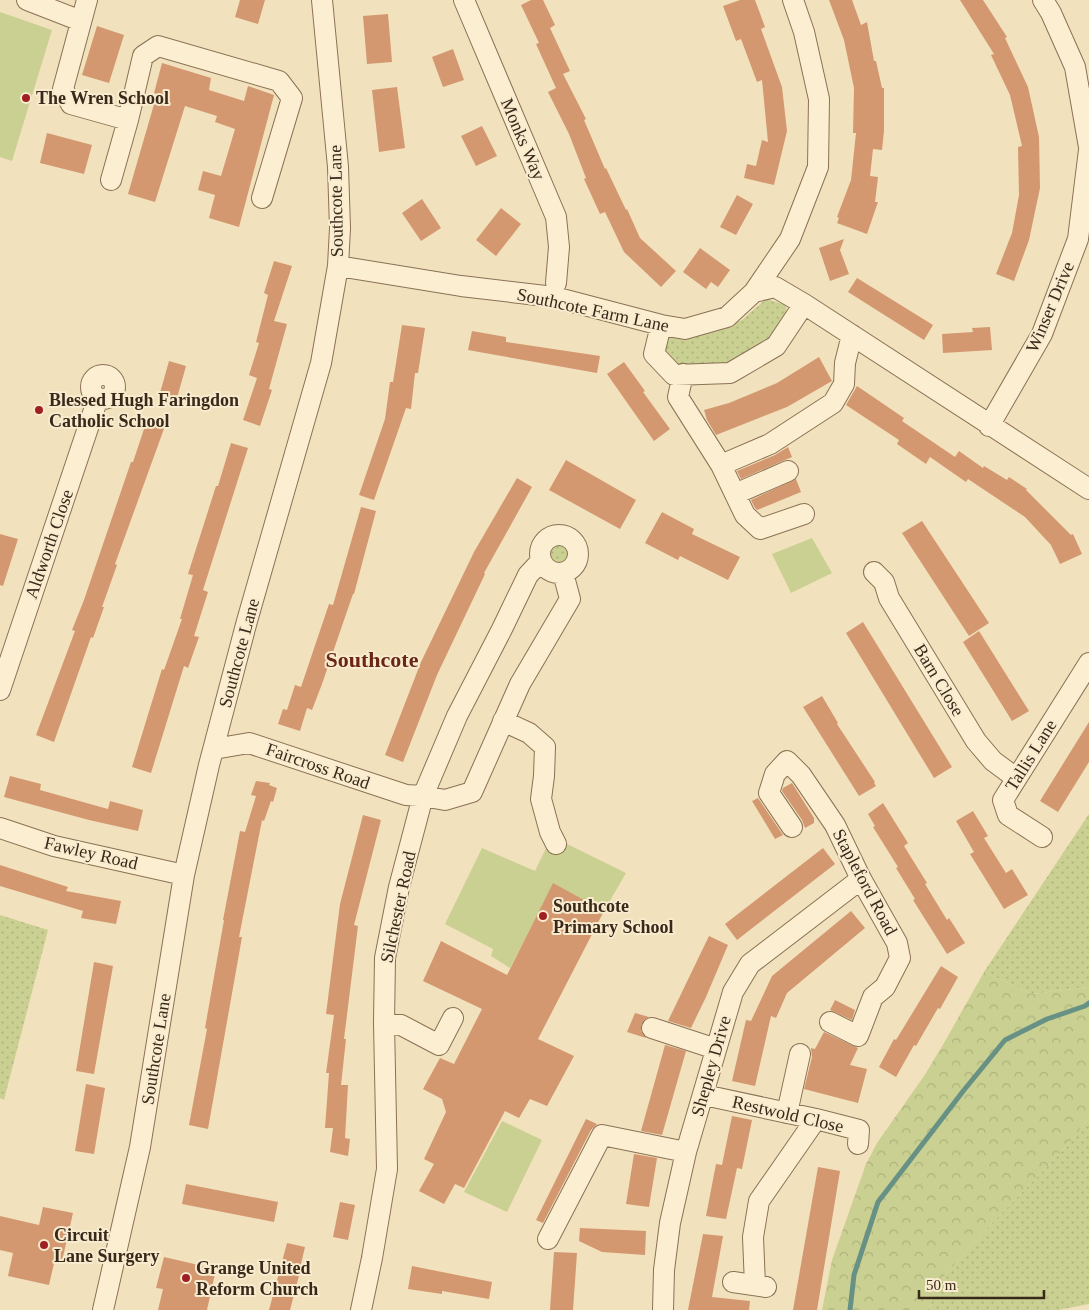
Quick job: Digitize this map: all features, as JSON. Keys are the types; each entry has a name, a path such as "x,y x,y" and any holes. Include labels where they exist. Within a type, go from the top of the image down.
{"street":[{"path":"28,0 81,21"},
{"path":"87,0 63,89 71,104 128,120"},
{"name":"Southcote Lane","path":"102,1308 140,1147 184,875 247,622 321,362 338,266 340,228 338,167 322,0"},
{"name":"Monks Way","path":"464,0 556,217 559,247 556,283"},
{"name":"Southcote Farm Lane","path":"338,266 460,286 554,297 661,325 685,329 727,317 754,292 790,239 818,167 819,98 804,32 793,0"},
{"name":"Winser Drive","path":"989,426 1042,334 1078,239 1089,149 1075,67 1051,13 1043,0"},
{"path":"111,180 143,56 158,46 279,81 292,98 262,198"},
{"path":"754,292 775,287 804,304 989,426 1089,489"},
{"path":"661,325 654,354 674,375 730,373 776,346 804,304"},
{"path":"722,465 770,444 818,415 833,403 844,384 845,363 852,335"},
{"path":"683,374 678,398 722,465 745,515 760,529 804,514"},
{"name":"Aldworth Close","path":"0,690 98,398"},
{"path":"735,494 788,471"},
{"name":"Silchester Road","path":"361,1310 387,1169 384,1023 385,958 399,887 423,796 457,716 528,575 541,561 539,555 543,543 553,536 566,536 575,544 578,556 572,568 564,573"},
{"path":"541,561 549,571 564,573"},
{"name":"Barn Close","path":"874,572 884,582 889,598 976,741 993,761 1016,778"},
{"name":"Faircross Road","path":"214,749 249,743 406,795 445,800 472,792 520,684 570,599 564,573"},
{"name":"Tallis Lane","path":"1042,837 1008,815 1003,800 1089,663"},
{"path":"503,721 529,733 545,747 541,799 550,832 556,844"},
{"name":"Stapleford Road","path":"792,827 769,793 774,774 787,761 801,775 835,825 861,879 898,943 900,958 885,987 873,997 858,1036 830,1022"},
{"name":"Fawley Road","path":"0,828 54,846 184,875"},
{"name":"Shepley Drive","path":"663,1310 664,1270 670,1223 686,1152 733,992 750,964 861,879"},
{"path":"384,1023 401,1025 439,1045 453,1018"},
{"path":"652,1028 716,1049"},
{"path":"787,1112 800,1054"},
{"name":"Restwold Close","path":"704,1094 860,1130 858,1144"},
{"path":"734,1282 761,1286 753,1237 759,1201 816,1119"},
{"path":"548,1239 602,1135 686,1152"}],"green space":[{"path":"0,12 52,30 12,161 0,157"},
{"path":"766,299 786,305 787,320 757,351 726,365 673,364 661,351 666,339 677,334 712,333 742,320"},
{"path":"812,538 832,573 791,593 772,554"},
{"path":"559,544 567,547 570,555 567,563 559,566 551,563 548,555 551,547"},
{"path":"1089,814 1089,987 1032,994 984,972"},
{"path":"561,841 626,873 604,911 553,884 510,968 491,956 493,949 445,924 482,848 535,871 547,846"},
{"path":"0,915 48,930 4,1100 0,1098"},
{"path":"984,972 1032,994 1089,987 1089,1118 1066,1147 991,1224 936,1285 929,1310 822,1310 832,1260 866,1164 877,1143 924,1076"},
{"path":"1089,1118 1089,1304 1059,1310 929,1310 936,1285 991,1224 1066,1147"},
{"path":"502,1121 542,1140 507,1212 464,1192"}],"building":[{"path":"240,0 265,0 258,24 235,17"},
{"path":"531,0 543,0 555,25 550,28 570,71 563,74 586,119 584,120 605,169 627,209 640,238 676,271 661,287 624,252 605,212 600,214 584,179 586,178 569,134 548,92 556,88 536,44 539,43 521,5"},
{"path":"740,0 755,0 765,27 761,29 782,87 787,131 774,185 744,178 747,164 756,166 762,140 768,142 762,80 757,82 741,39 736,41 723,6"},
{"path":"829,0 852,0 861,25 867,22 874,61 876,61 882,88 884,88 882,150 873,149 870,176 878,177 875,202 878,202 867,234 837,223 839,218 837,217 851,180 856,133 853,133 854,88 844,40"},
{"path":"960,0 983,0 1007,37 1005,38 1028,87 1039,137 1040,188 1029,240 1014,281 996,274 1012,233 1019,195 1018,147 1022,146 1010,95 991,55 994,54"},
{"path":"388,14 392,62 367,64 363,16"},
{"path":"97,26 124,35 109,83 82,75"},
{"path":"453,49 464,80 443,87 432,57"},
{"path":"162,63 211,78 209,90 244,101 248,86 274,95 239,227 209,218 215,195 198,190 203,171 221,176 235,129 215,122 217,116 185,106 155,202 128,194 157,94 154,93"},
{"path":"397,87 405,148 379,152 372,90"},
{"path":"482,126 497,156 476,166 461,136"},
{"path":"47,133 92,145 84,174 40,163"},
{"path":"737,195 753,204 736,235 720,227"},
{"path":"422,199 441,228 421,241 402,213"},
{"path":"501,208 521,224 496,256 476,240"},
{"path":"844,239 840,250 849,274 830,281 819,248"},
{"path":"700,248 730,270 718,287 711,282 706,289 683,272"},
{"path":"274,261 292,266 274,321 287,324 269,389 272,390 260,426 243,420 257,378 249,375 259,343 256,342 268,295 264,293"},
{"path":"857,278 933,325 924,340 848,292"},
{"path":"402,325 425,328 418,373 415,373 411,409 406,408 374,500 359,495 385,419 390,382 393,382"},
{"path":"990,327 992,350 943,353 942,334 973,332 972,328"},
{"path":"472,331 506,337 506,342 600,356 597,373 468,350"},
{"path":"819,357 832,381 787,407 716,435 707,420 704,410 729,403 777,383"},
{"path":"169,361 186,366 177,398 160,393"},
{"path":"624,362 670,429 654,441 607,374"},
{"path":"857,386 904,418 902,421 955,457 959,451 983,468 984,466 1007,480 1009,477 1027,489 1071,535 1073,534 1082,554 1060,564 1051,545 1025,517 968,479 966,482 930,457 926,464 897,444 899,440 846,405"},
{"path":"147,420 165,426 115,564 117,565 102,607 104,607 93,638 91,637 54,742 36,735 75,631 72,630"},
{"path":"231,443 248,448 203,590 208,592 194,636 199,637 188,668 184,666 151,773 132,767 162,669 164,670 182,619 180,619 193,575 188,574"},
{"path":"788,447 792,457 741,479 737,471 775,455"},
{"path":"566,460 636,500 620,529 549,490"},
{"path":"517,478 532,487 484,573 437,675 403,762 385,755 421,662 474,552"},
{"path":"796,479 801,492 757,510 755,508 751,500"},
{"path":"361,507 376,511 354,594 322,684 312,710 307,708 300,731 278,724 283,709 287,710 295,685 301,687 329,604 333,605"},
{"path":"662,512 694,529 692,534 740,557 728,580 680,556 678,560 645,543"},
{"path":"922,521 989,623 969,636 902,533"},
{"path":"0,534 18,539 3,586 0,585"},
{"path":"863,622 952,767 934,778 846,633"},
{"path":"979,631 1029,711 1012,721 963,642"},
{"path":"822,696 837,724 875,782 876,786 859,796 803,707"},
{"path":"1089,722 1089,762 1058,812 1040,801"},
{"path":"10,776 41,784 40,790 108,809 110,801 143,810 138,831 4,797"},
{"path":"256,781 270,783 269,785 277,788 273,802 271,801 264,821 262,820 239,937 242,937 208,1129 189,1125 207,1029 205,1028 223,920 240,831 245,832 256,796 251,795"},
{"path":"792,783 814,818 814,823 805,828 802,820 782,791 783,788"},
{"path":"758,798 783,835 775,839 752,801"},
{"path":"883,803 908,843 904,846 927,883 925,884 947,920 949,918 965,943 947,954 913,900 915,899 896,868 898,867 873,827 875,826 868,814"},
{"path":"973,811 988,836 984,838 1006,873 1012,869 1028,895 1004,909 970,854 974,852 956,821"},
{"path":"363,815 381,820 354,925 358,926 344,1039 346,1039 341,1085 348,1085 345,1138 350,1139 348,1156 330,1152 333,1128 325,1128 329,1073 326,1073 334,1015 326,1014 340,904"},
{"path":"823,848 835,864 737,940 725,924"},
{"path":"0,865 68,887 66,891 121,901 116,924 81,918 83,911 0,886"},
{"path":"553,883 604,911 538,1039 574,1056 547,1106 530,1099 519,1118 505,1111 464,1188 455,1184 444,1204 419,1191 434,1164 424,1159 446,1112 442,1099 423,1089 440,1058 454,1064 482,1009 423,981 441,941 507,975"},
{"path":"851,911 865,928 787,993 776,1018 771,1016 755,1086 732,1081 746,1020 751,1021 772,976"},
{"path":"709,936 728,945 706,997 691,1028 668,1021"},
{"path":"94,962 113,966 94,1074 76,1071"},
{"path":"941,966 958,977 940,1009 938,1008 916,1046 914,1045 896,1077 879,1067 894,1039 896,1040"},
{"path":"835,1000 855,1010 852,1020 830,1010"},
{"path":"635,1013 649,1017 641,1025 641,1031 646,1038 627,1032"},
{"path":"824,1032 858,1048 850,1065 867,1069 858,1103 804,1089 812,1057 811,1048 815,1049"},
{"path":"665,1045 686,1051 662,1135 641,1131"},
{"path":"86,1084 105,1088 94,1154 75,1151"},
{"path":"732,1116 752,1120 742,1169 737,1168 726,1219 706,1216 716,1164 722,1165"},
{"path":"586,1119 597,1124 591,1130 543,1223 536,1220"},
{"path":"634,1154 657,1158 649,1207 626,1204"},
{"path":"818,1167 840,1171 817,1310 793,1310"},
{"path":"186,1184 278,1202 274,1222 182,1204"},
{"path":"340,1202 355,1205 348,1240 333,1237"},
{"name":"Circuit Lane Surgery","path":"43,1207 73,1213 62,1261 55,1259 49,1285 8,1276 13,1253 0,1250 0,1216 39,1225"},
{"path":"580,1228 646,1231 645,1255 602,1252 579,1241"},
{"path":"703,1234 723,1236 712,1297 750,1301 749,1310 688,1310"},
{"path":"287,1243 305,1247 290,1310 269,1310"},
{"path":"554,1252 577,1253 573,1310 550,1310"},
{"name":"Grange United Reform Church","path":"164,1257 216,1269 207,1310 158,1310 163,1289 156,1288"},
{"path":"412,1266 492,1282 489,1299 442,1291 442,1294 408,1289"}],"waterway":[{"path":"850,1310 854,1275 878,1202 964,1090 1005,1040 1047,1019 1089,1003"}],"place":[{"name":"The Wren School","path":"26,98"},
{"name":"Blessed Hugh Faringdon Catholic School","path":"39,410"},
{"name":"Southcote Primary School","path":"543,916"},
{"name":"Circuit Lane Surgery","path":"44,1245"},
{"name":"Grange United Reform Church","path":"186,1278"}],"district":[{"name":"Southcote","path":"372,659"}]}
